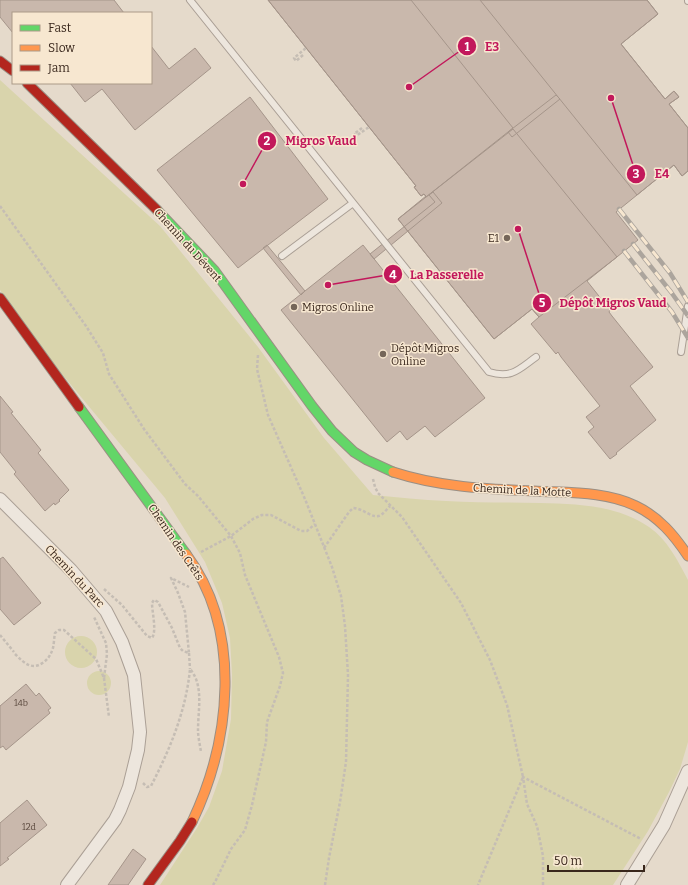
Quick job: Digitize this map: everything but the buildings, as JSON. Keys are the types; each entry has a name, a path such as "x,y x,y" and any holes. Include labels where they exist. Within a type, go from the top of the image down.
{"street":[{"path":"0,61 12,70"},
{"name":"Chemin du Dévent","path":"28,84 195,249 214,270 316,412 344,443"},
{"name":"Chemin des Crêts","path":"0,298 190,559 206,586 217,620 225,662 225,709 222,731 210,777 190,824 148,885"},
{"name":"Chemin de la Motte","path":"344,443 369,461 384,469 413,479 446,486 576,493 596,495 624,502 646,511 664,525 688,556"},
{"name":"Chemin du Parc","path":"0,499 71,570 106,611 122,642 134,675 140,732 138,750 129,787 120,810 108,830 67,885"},
{"path":"627,885 653,845 673,806 688,771"}],"lane":[{"path":"190,0 490,372 498,375 510,375 536,357"},
{"path":"282,256 353,203"},
{"path":"681,352 688,306"}],"path":[{"path":"303,55 296,61 294,58 306,48"},
{"path":"362,128 354,134 356,136 369,127"},
{"path":"262,337 258,347 256,369 268,415 306,499 332,567 341,596 345,626 348,675 346,762 329,858 326,885"},
{"path":"369,461 375,488 378,493 402,517 461,604 490,660 507,704 527,804 537,826 543,856 543,885"},
{"path":"324,548 353,508 359,508 371,515 378,516 390,506"},
{"path":"190,559 231,536 253,519 262,515 271,515 300,531 307,531 315,524"},
{"path":"142,778 143,784 147,787 151,786 163,763 178,726 189,681 190,669 185,612 171,578 188,586 192,592 198,591 206,586"},
{"path":"99,585 122,605 148,636 152,638 155,631 152,603 154,600 158,602 172,628 180,648 189,653"},
{"path":"94,597 92,609 95,620 106,643 107,654 104,678 109,717"},
{"path":"0,635 23,662 32,666 40,665 48,659 53,648 56,633 59,630 64,630 96,659 104,678"},
{"path":"190,669 194,674 200,700 198,731 201,756"},
{"path":"522,777 653,845"},
{"path":"478,885 522,777"}],"shaded area":[{"path":"0,80 160,226 258,347 324,438 373,495 437,501 554,503 596,507 624,514 637,520 649,527 667,544 688,580 688,742 680,769 669,792 648,831 613,885 160,885 209,807 222,771 231,719 232,675 230,638 222,603 205,562 165,498 42,350 0,290"},
{"path":"81,636 87,637 94,643 97,652 96,658 90,665 81,668 75,667 68,661 65,652 66,646 72,639"},
{"path":"99,671 107,675 111,683 107,691 99,695 91,691 87,683 91,675"}],"railway":[{"path":"619,209 670,273 688,302"},
{"path":"633,244 688,316"},
{"path":"624,251 672,312 688,338"}],"traffic: fast":[{"path":"157,210 214,270 312,406 332,431 354,452 393,472"},
{"path":"79,407 186,554"}],"traffic: slow":[{"path":"393,472 445,484 498,489 599,495 624,501 644,510 659,521 688,556"},
{"path":"186,554 204,584 216,617 223,651 225,686 222,721 216,756 205,790 192,822"}],"traffic: jam":[{"path":"0,61 12,70"},
{"path":"28,84 157,210"},
{"path":"0,298 79,407"},
{"path":"148,885 192,822"}],"place":[{"name":"E3","path":"409,87"},
{"name":"E4","path":"611,98"},
{"name":"Migros Vaud","path":"243,184"},
{"name":"Dépôt Migros Vaud","path":"518,229"},
{"name":"E1","path":"507,238"},
{"name":"La Passerelle","path":"328,285"},
{"name":"Migros Online","path":"294,307"},
{"name":"Dépôt Migros Online","path":"383,354"}]}
